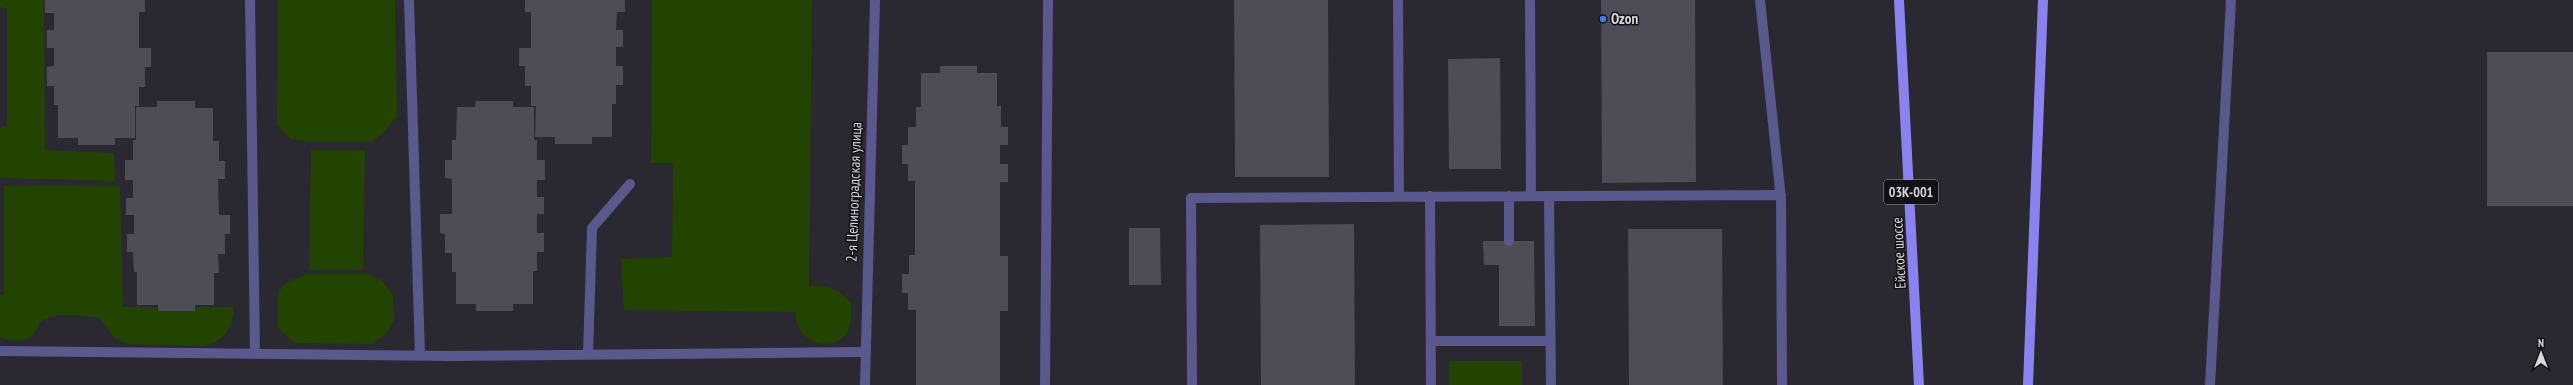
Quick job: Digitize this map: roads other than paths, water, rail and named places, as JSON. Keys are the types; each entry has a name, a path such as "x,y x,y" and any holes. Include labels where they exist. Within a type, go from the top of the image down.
{"main road":[{"name":"Ейское шоссе","path":"1899,0 1920,385"},
{"path":"2028,385 2043,0"}],"street":[{"path":"250,0 252,291 255,352"},
{"path":"409,0 420,355"},
{"name":"2-я Целиноградская улица","path":"865,385 864,352 875,0"},
{"path":"1045,385 1048,0"},
{"path":"1398,0 1399,196"},
{"path":"1530,0 1531,196"},
{"path":"1760,0 1781,194 1782,385"},
{"path":"2210,385 2231,0"},
{"path":"588,354 592,228 630,184"},
{"path":"1192,385 1191,198 1781,194"},
{"path":"1430,196 1431,385"},
{"path":"1509,196 1509,241"},
{"path":"1549,196 1550,385"},
{"path":"1431,341 1550,341"},
{"path":"0,351 255,352 420,355 864,352"}],"place":[{"name":"Ozon","path":"1603,19"}]}
